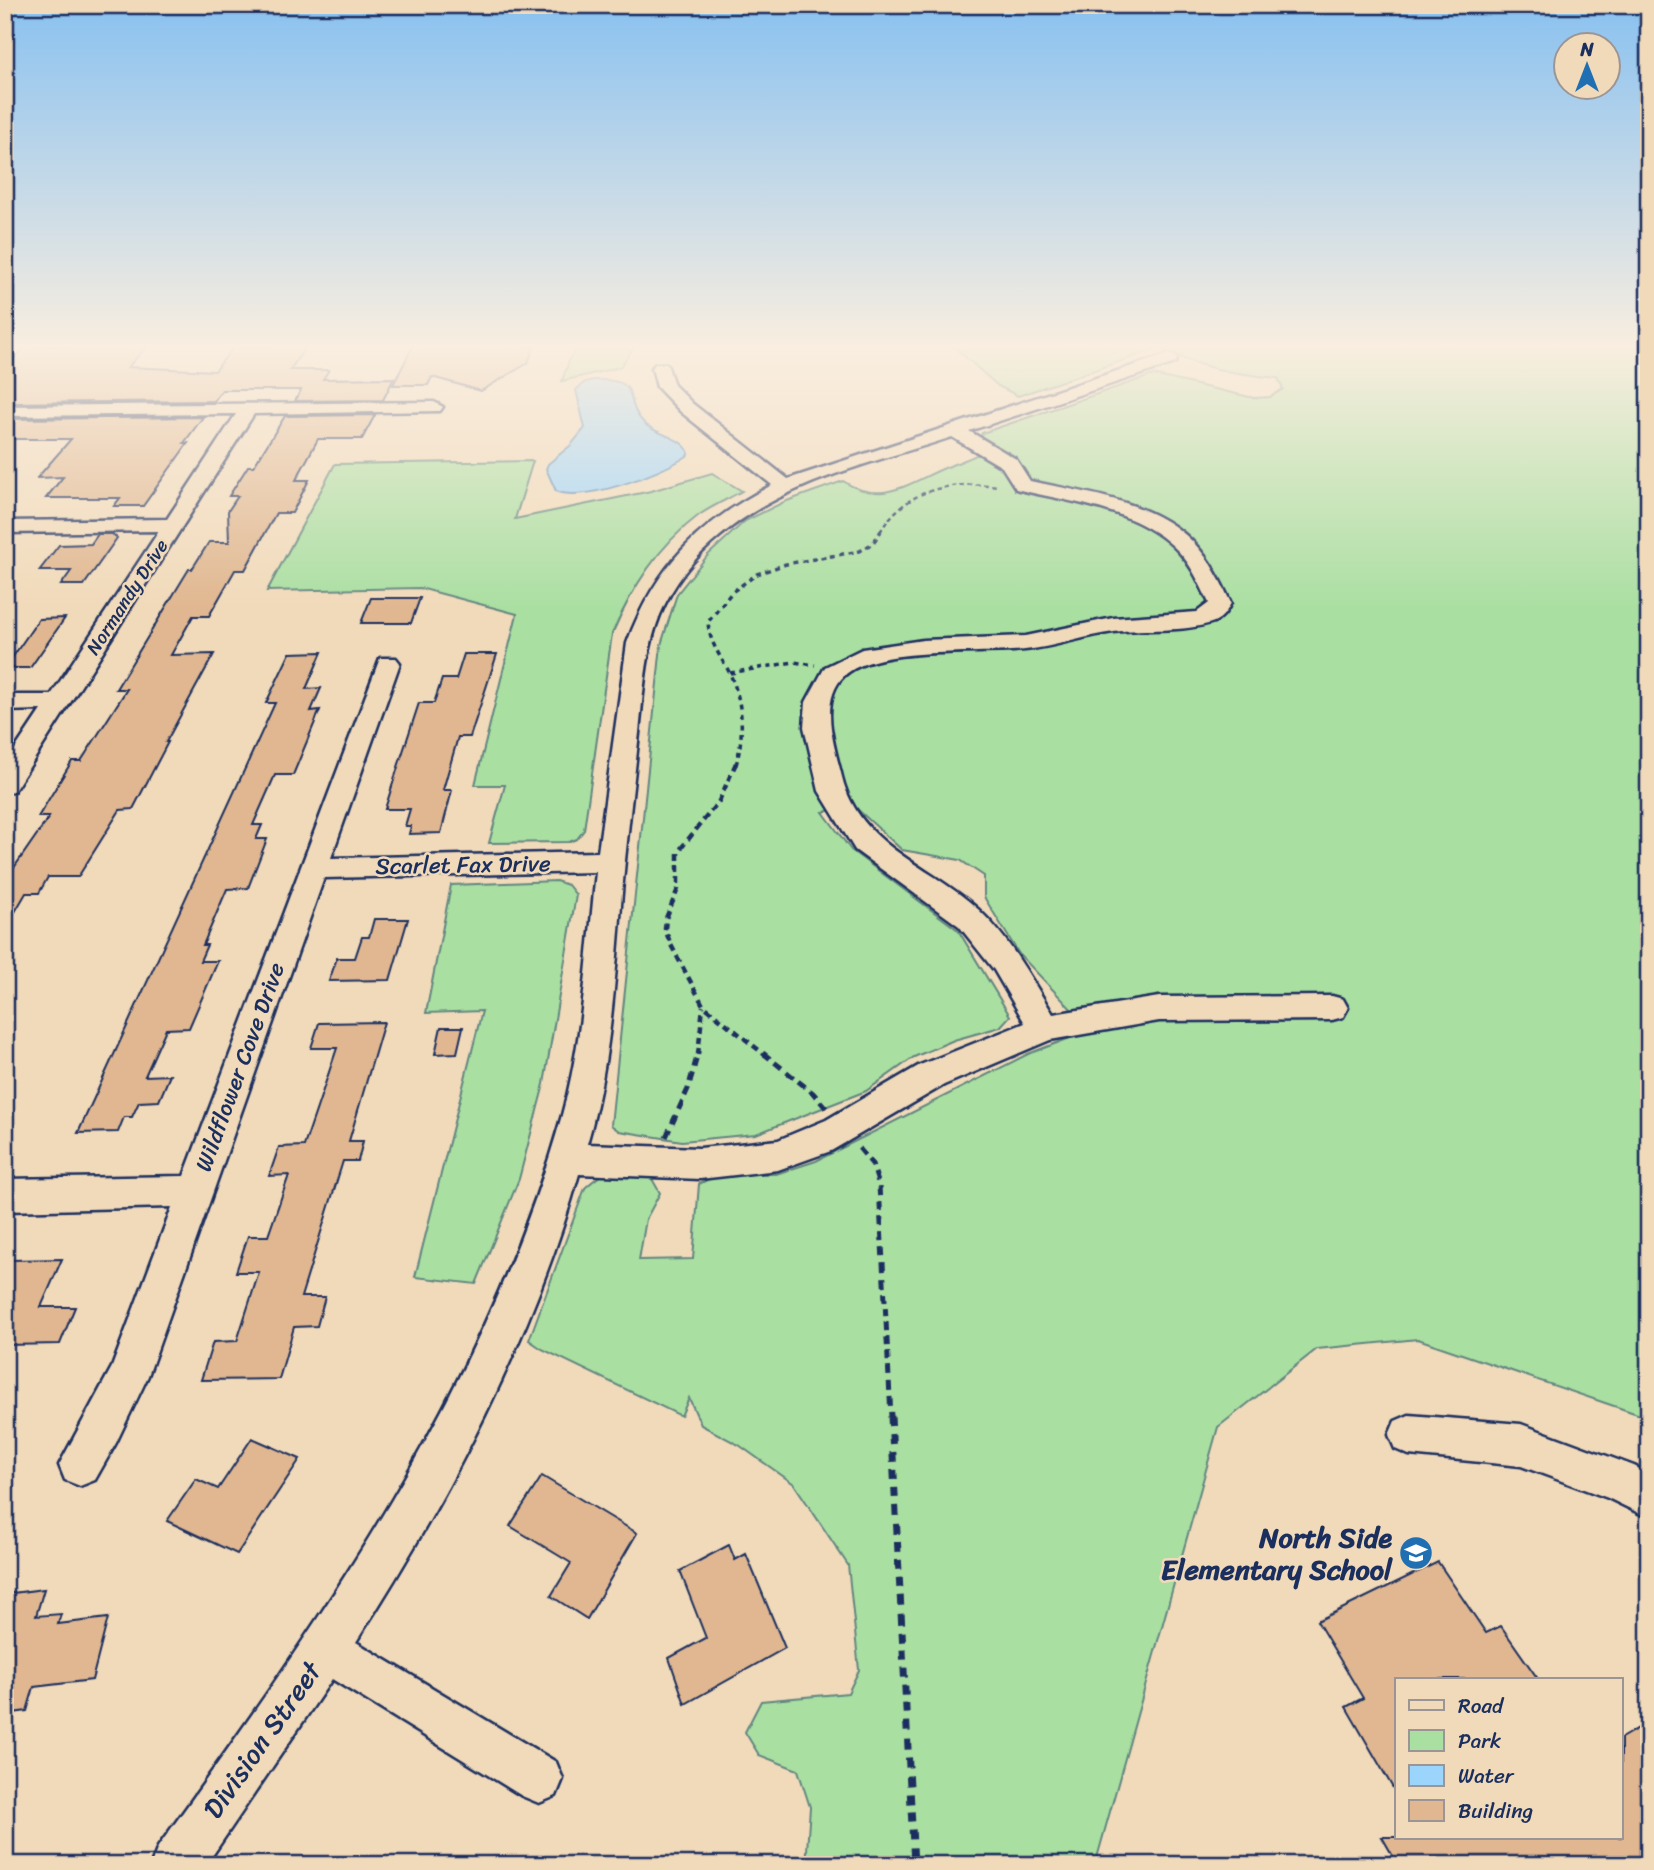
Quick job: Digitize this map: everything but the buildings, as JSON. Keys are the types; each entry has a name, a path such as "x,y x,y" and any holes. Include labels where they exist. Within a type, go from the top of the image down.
{"street":[{"name":"Normandy Drive","path":"5,785 232,433"},
{"path":"719,433 785,486"},
{"name":"Division Street","path":"176,1865 325,1649 384,1556 473,1396 502,1335 537,1248 566,1158 593,1052 611,862 639,643 647,615 660,590 694,547 740,509 785,486 939,433"},
{"path":"959,433 1009,463 1023,485 1130,511 1168,530 1195,556 1210,576 1220,603 1217,610 1199,619 1113,625 1026,643 888,651 862,656 833,672 818,702 817,727 832,791 865,843 969,918 1005,962 1045,1028"},
{"path":"5,527 173,525"},
{"name":"Wildflower Cove Drive","path":"80,1465 102,1429 128,1376 388,663"},
{"path":"5,703 60,702"},
{"name":"Scarlet Fax Drive","path":"314,868 611,862"},
{"path":"566,1158 745,1162 811,1145 932,1075 1045,1028 1159,1009 1332,1008"},
{"path":"5,1195 195,1191"},
{"path":"1409,1435 1521,1445 1619,1481 1649,1497"},
{"path":"325,1649 539,1779"}],"path":[{"path":"654,1161 694,1075 702,1041 703,1005 695,984 665,930 666,916 679,887 676,859 680,848 715,808 734,773 742,736 741,713 730,673 710,637 708,622 722,602 748,578 781,565 842,556 867,548 892,513 936,489 972,484 1007,487 1023,485"},
{"path":"730,673 803,661 833,672"},
{"path":"703,1005 813,1093 872,1164 879,1185 914,1865"}],"green space":[{"path":"982,433 1649,433 1649,1418 1418,1339 1317,1349 1218,1427 1095,1865 806,1865 810,1807 798,1770 759,1755 745,1732 761,1701 848,1693 859,1670 848,1565 794,1484 739,1445 701,1425 689,1398 681,1416 542,1349 529,1340 585,1188 609,1171 631,1171 651,1177 660,1193 646,1219 639,1260 693,1259 699,1184 719,1174 776,1174 816,1161 1028,1054 1091,1030 1019,954 984,897 984,876 960,860 902,850 854,806 823,812 851,850 958,930 1010,1016 1000,1027 954,1040 914,1057 866,1091 756,1134 682,1141 619,1131 611,1125 661,645 677,594 708,555 745,521 784,502 843,481 870,492 883,492 908,485 992,446 981,436"},
{"path":"533,461 515,519 651,491 712,473 742,491 699,515 671,540 638,584 612,634 584,830 577,839 569,842 489,843 505,785 475,785 517,614 420,588 267,591 335,464"},
{"path":"556,881 568,885 576,895 544,1084 519,1179 476,1284 415,1277 482,1011 426,1013 451,885"}],"water":[{"path":"581,433 661,433 681,443 689,453 675,463 642,478 603,490 569,494 556,491 546,469 548,464"}],"place":[{"name":"North Side Elementary School","path":"1416,1553"}]}
